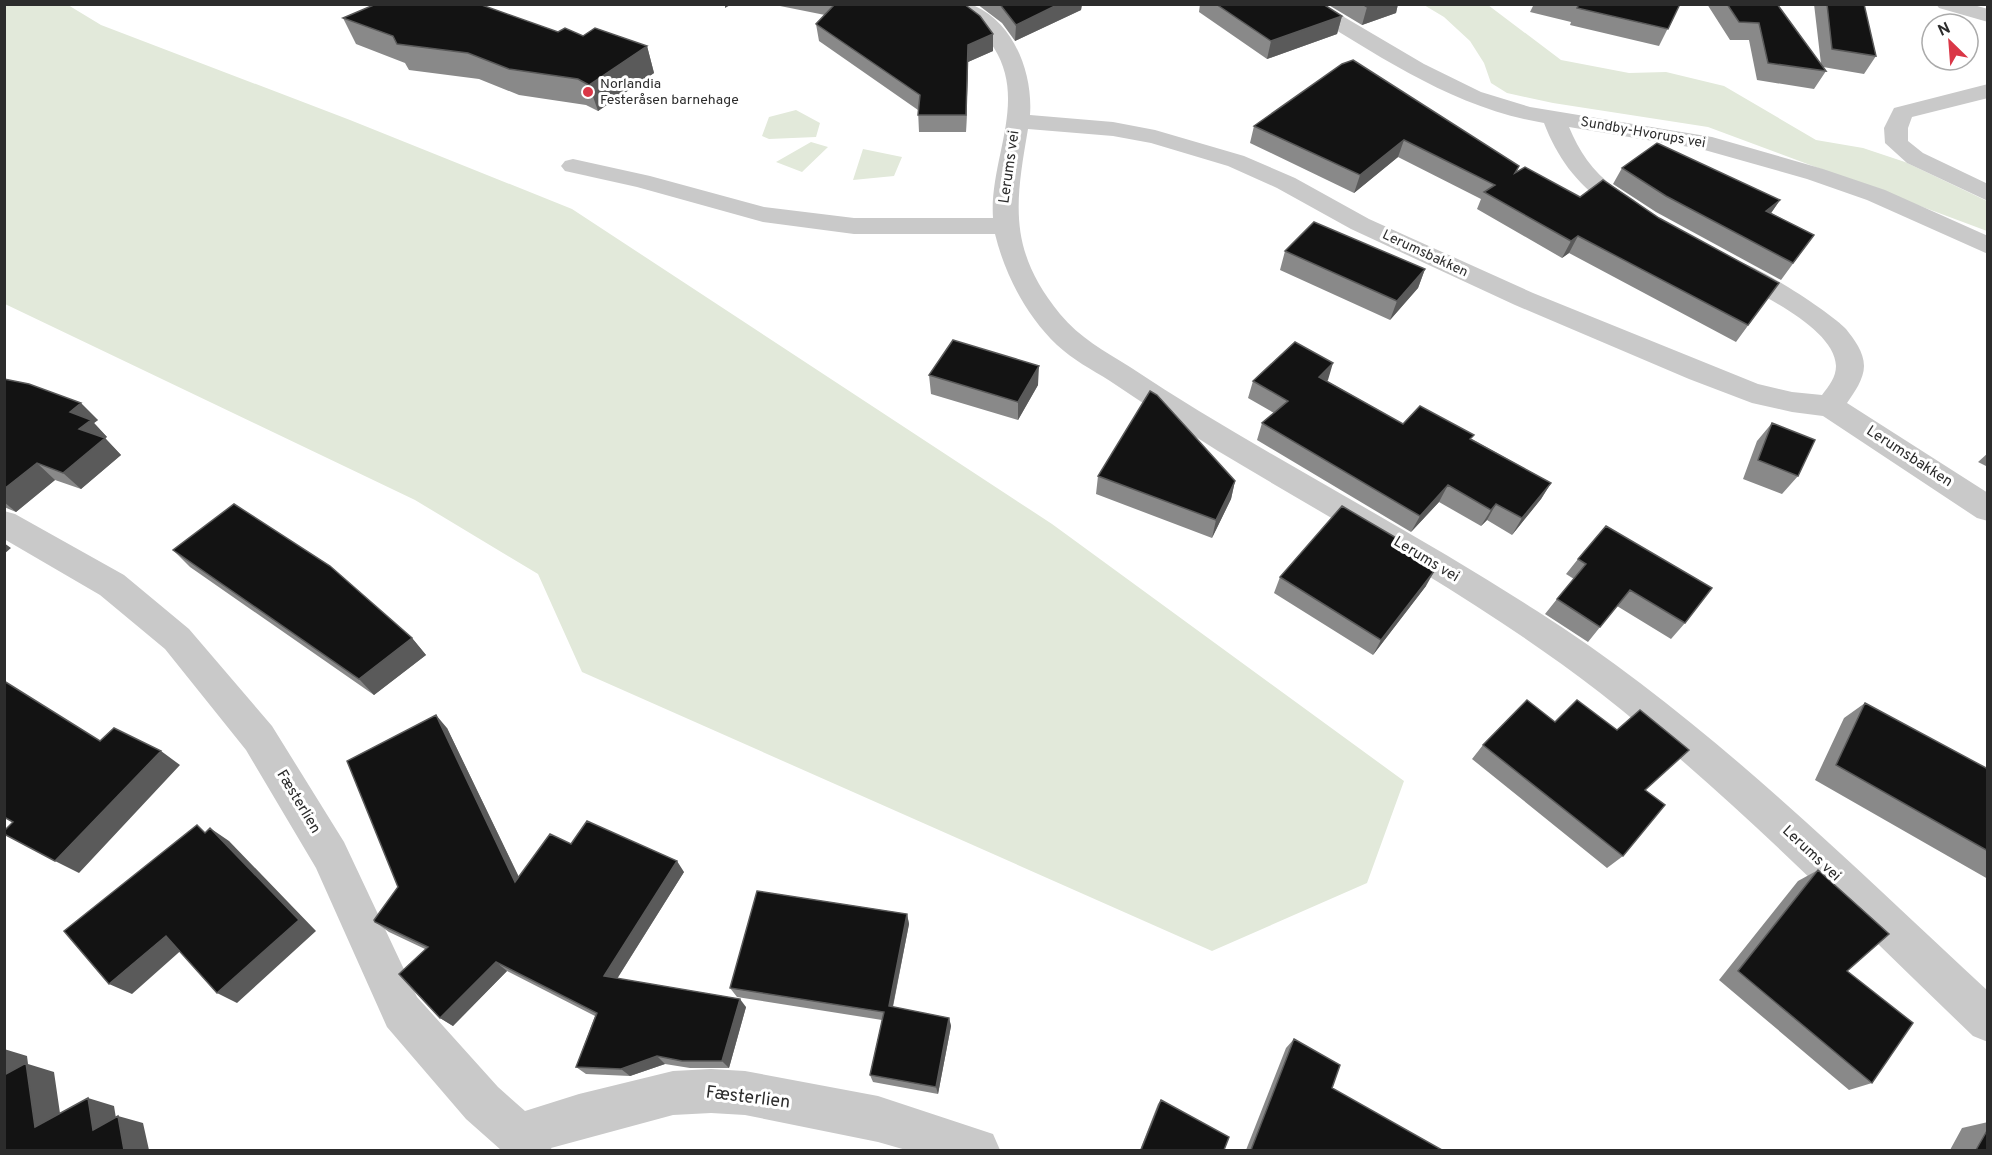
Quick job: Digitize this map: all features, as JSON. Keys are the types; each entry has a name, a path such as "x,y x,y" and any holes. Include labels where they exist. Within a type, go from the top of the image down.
{"street":[{"name":"Lerums vei","path":"957,4 990,26 1003,43 1017,80 1020,101 1007,177 1004,214 1009,246 1023,278 1050,320 1077,348 1158,400 1463,582 1569,650 1635,699 1702,756 1988,1021"},
{"name":"Sundby-Hvorups vei","path":"1307,4 1416,69 1473,97 1527,113 1704,142 1815,174 1876,195 1988,246"},
{"path":"1946,4 1988,16"},
{"path":"1987,91 1918,106 1902,113 1896,128 1897,143 1915,158 1988,194"},
{"path":"1554,118 1563,144 1584,175 1604,192 1653,223"},
{"name":"Lerumsbakken","path":"1016,121 1113,129 1155,137 1236,161 1286,183 1360,224 1524,299 1699,372 1752,393 1792,402 1830,405 1988,509"},
{"path":"573,166 642,181 763,214 854,226 1006,226"},
{"path":"1709,255 1822,321 1845,348 1850,363 1848,379 1830,405"},
{"name":"Fæsterlien","path":"4,523 112,585 177,639 259,738 330,855 402,1012 482,1103 526,1145"},
{"name":"Fæsterlien","path":"526,1145 527,1134 579,1116 673,1093 711,1091 745,1093 879,1119 977,1150"}],"green space":[{"path":"4,5 68,5 101,25 350,120 572,209 1052,524 1404,781 1367,883 1212,951 582,672 538,574 415,500 5,304"},
{"path":"1424,5 1488,5 1561,60 1629,73 1666,72 1724,86 1816,140 1863,148 1905,162 1987,201 1987,231 1708,127 1553,103 1507,93 1491,83 1484,63 1470,41 1444,17"},
{"path":"796,110 820,123 816,137 769,139 762,136 769,117"},
{"path":"811,142 828,147 802,172 776,162"},
{"path":"863,149 902,157 894,176 853,180"}],"building":[{"path":"376,4 479,4 558,32 565,28 583,36 595,28 647,46 589,85 578,79 509,69 468,53 397,44 393,36 343,18"},
{"path":"835,4 964,4 980,16 993,34 968,45 966,115 918,115 920,95 816,24"},
{"path":"1000,4 1059,4 1016,25"},
{"path":"1216,4 1323,4 1342,16 1271,41"},
{"path":"1579,4 1680,4 1668,29 1577,8"},
{"path":"1727,4 1777,4 1826,71 1768,63 1759,23 1739,22"},
{"path":"1827,4 1864,4 1876,56 1832,49"},
{"path":"1353,60 1519,166 1515,173 1525,167 1580,197 1603,180 1659,218 1779,283 1748,325 1578,236 1571,241 1484,192 1495,185 1404,140 1360,175 1254,126 1342,64"},
{"path":"1657,143 1780,200 1766,211 1814,235 1793,263 1666,196 1622,168"},
{"path":"1314,222 1425,269 1397,301 1285,251"},
{"path":"953,340 1039,366 1018,402 929,375"},
{"path":"1295,342 1333,363 1319,377 1403,424 1420,406 1474,435 1470,439 1551,483 1522,518 1496,504 1491,510 1448,485 1420,516 1262,423 1288,401 1253,381"},
{"path":"4,379 29,384 81,403 70,412 91,420 79,429 105,438 63,473 37,463 4,489"},
{"path":"1150,391 1157,395 1235,481 1216,520 1098,476"},
{"path":"1772,423 1815,440 1798,476 1758,460"},
{"path":"234,504 330,566 412,638 359,679 173,550"},
{"path":"1342,506 1398,539 1392,545 1435,570 1381,640 1280,577"},
{"path":"1606,526 1712,588 1685,623 1630,590 1600,627 1557,599 1586,564 1578,559"},
{"path":"4,681 100,741 114,728 161,751 55,861 4,834 13,822 4,817"},
{"path":"1527,700 1555,722 1577,700 1617,730 1640,710 1689,750 1645,790 1665,805 1623,856 1483,745"},
{"path":"1865,703 1988,769 1988,851 1836,765"},
{"path":"436,715 515,882 550,834 571,844 587,821 677,861 604,976 740,999 722,1061 682,1061 657,1056 621,1069 576,1067 597,1013 496,962 440,1018 399,974 428,947 374,920 398,887 347,761"},
{"path":"197,825 205,833 210,828 299,920 217,993 166,936 109,984 64,931"},
{"path":"1818,870 1889,934 1847,971 1913,1023 1872,1083 1738,971"},
{"path":"757,891 907,914 889,1006 949,1018 936,1087 870,1075 884,1012 730,988"},
{"path":"1294,1039 1340,1065 1332,1088 1442,1150 1251,1150"},
{"path":"26,1063 35,1127 88,1098 93,1130 118,1116 124,1150 4,1150 4,1075"},
{"path":"1161,1100 1229,1137 1224,1150 1141,1150"},
{"path":"1988,1129 1988,1150 1976,1150"}],"place":[{"name":"Norlandia Festeråsen barnehage","path":"588,92"}]}
